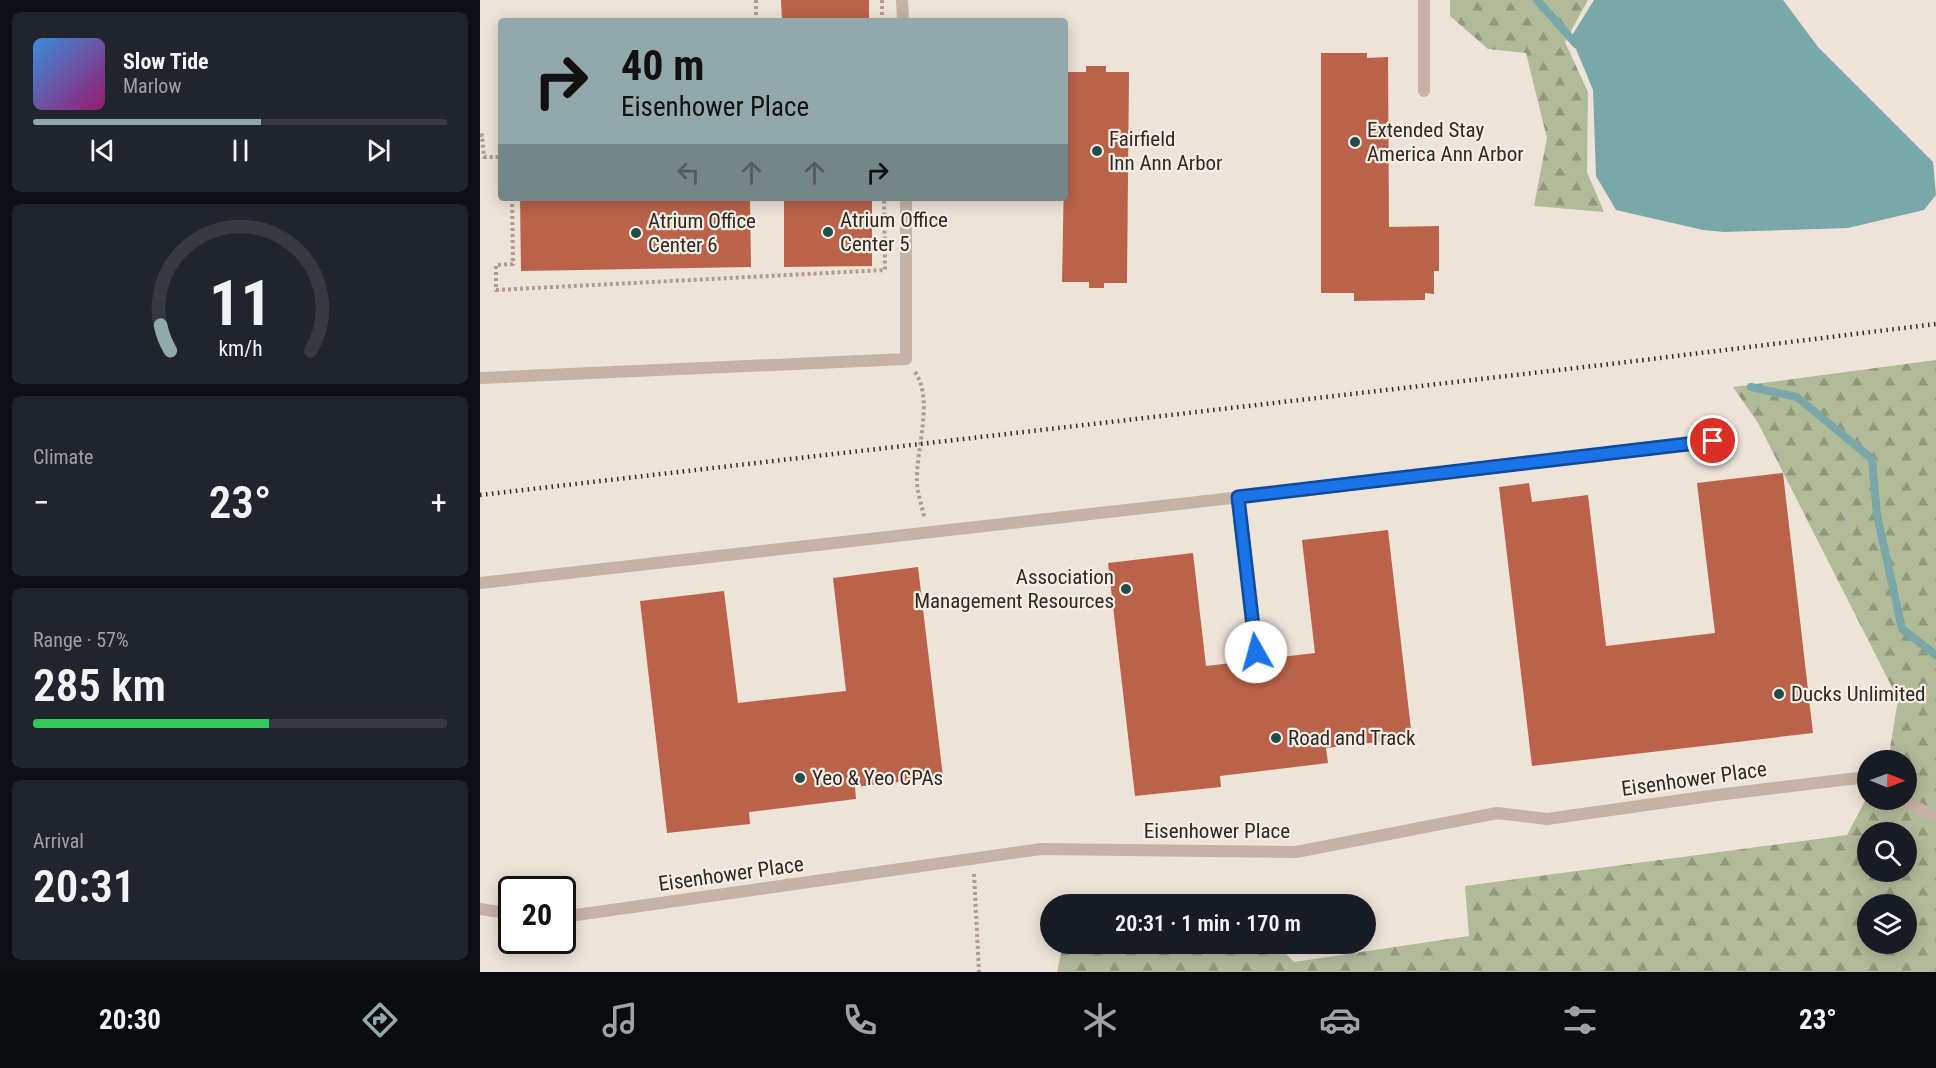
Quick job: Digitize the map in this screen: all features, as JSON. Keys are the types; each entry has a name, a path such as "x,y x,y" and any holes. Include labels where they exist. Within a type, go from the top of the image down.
{"lane":[{"path":"902,0 903,18"},
{"path":"1424,0 1424,91"},
{"path":"480,378 906,359 906,201"},
{"path":"480,583 1713,441"},
{"path":"1238,497 1256,652"},
{"name":"Eisenhower Place","path":"576,915 1041,849 1296,852 1497,813 1547,819 1857,778"},
{"path":"1917,808 1936,817"},
{"path":"480,909 498,912"}],"path":[{"path":"756,0 756,18"},
{"path":"882,0 882,18"},
{"path":"480,136 482,135 484,157 498,157"},
{"path":"512,201 513,264 496,265 496,290 885,270 884,201"},
{"path":"906,359 921,380 924,417 917,481 927,532"},
{"path":"974,859 974,902 979,972"}],"green space":[{"path":"1450,0 1588,0 1565,42 1588,92 1587,172 1604,212 1534,206 1547,138 1526,53 1488,49 1450,16"},
{"path":"1936,360 1936,972 1057,972 1061,954 1286,954 1294,962 1348,954 1376,954 1376,950 1469,936 1465,886 1847,835 1860,810 1917,810 1917,750 1890,750 1898,699 1758,423 1733,387"}],"water":[{"path":"1594,0 1783,0 1818,47 1933,162 1936,195 1924,210 1848,228 1724,232 1703,230 1616,210 1596,176 1593,90 1571,37"}],"building":[{"path":"781,0 869,0 869,18 782,18"},
{"name":"Extended Stay America Ann Arbor","path":"1321,53 1367,53 1367,58 1388,57 1389,227 1439,226 1439,271 1434,271 1434,294 1425,293 1425,300 1354,301 1354,293 1321,293"},
{"name":"Fairfield Inn Ann Arbor","path":"1086,66 1106,66 1106,72 1129,72 1127,283 1104,283 1104,288 1089,288 1089,282 1062,282 1064,201 1068,201 1068,72 1086,72"},
{"name":"Atrium Office Center 6","path":"520,201 750,201 751,267 521,271"},
{"name":"Atrium Office Center 5","path":"784,201 872,201 872,266 784,267"},
{"path":"1783,473 1813,733 1532,766 1499,487 1529,483 1532,502 1588,495 1606,646 1715,633 1697,483"},
{"path":"1388,530 1412,738 1326,748 1328,763 1220,776 1221,787 1135,796 1108,563 1193,553 1206,666 1315,653 1302,540"},
{"path":"918,567 943,777 855,787 856,799 749,812 750,824 667,833 640,601 724,591 738,703 846,691 833,578"}],"waterway":[{"path":"1537,0 1576,44"},
{"path":"1751,387 1797,397 1872,459 1877,515 1902,629 1936,655"}],"railway":[{"path":"480,495 1936,324"}],"place":[{"name":"Extended Stay America Ann Arbor","path":"1355,142"},
{"name":"Fairfield Inn Ann Arbor","path":"1097,151"},
{"name":"Atrium Office Center 5","path":"828,232"},
{"name":"Atrium Office Center 6","path":"636,233"},
{"name":"Association Management Resources","path":"1126,589"},
{"name":"Ducks Unlimited","path":"1779,694"},
{"name":"Road and Track","path":"1276,738"},
{"name":"Yeo & Yeo CPAs","path":"800,778"}],"route":[{"path":"1256,652 1238,497 1713,441"}]}
